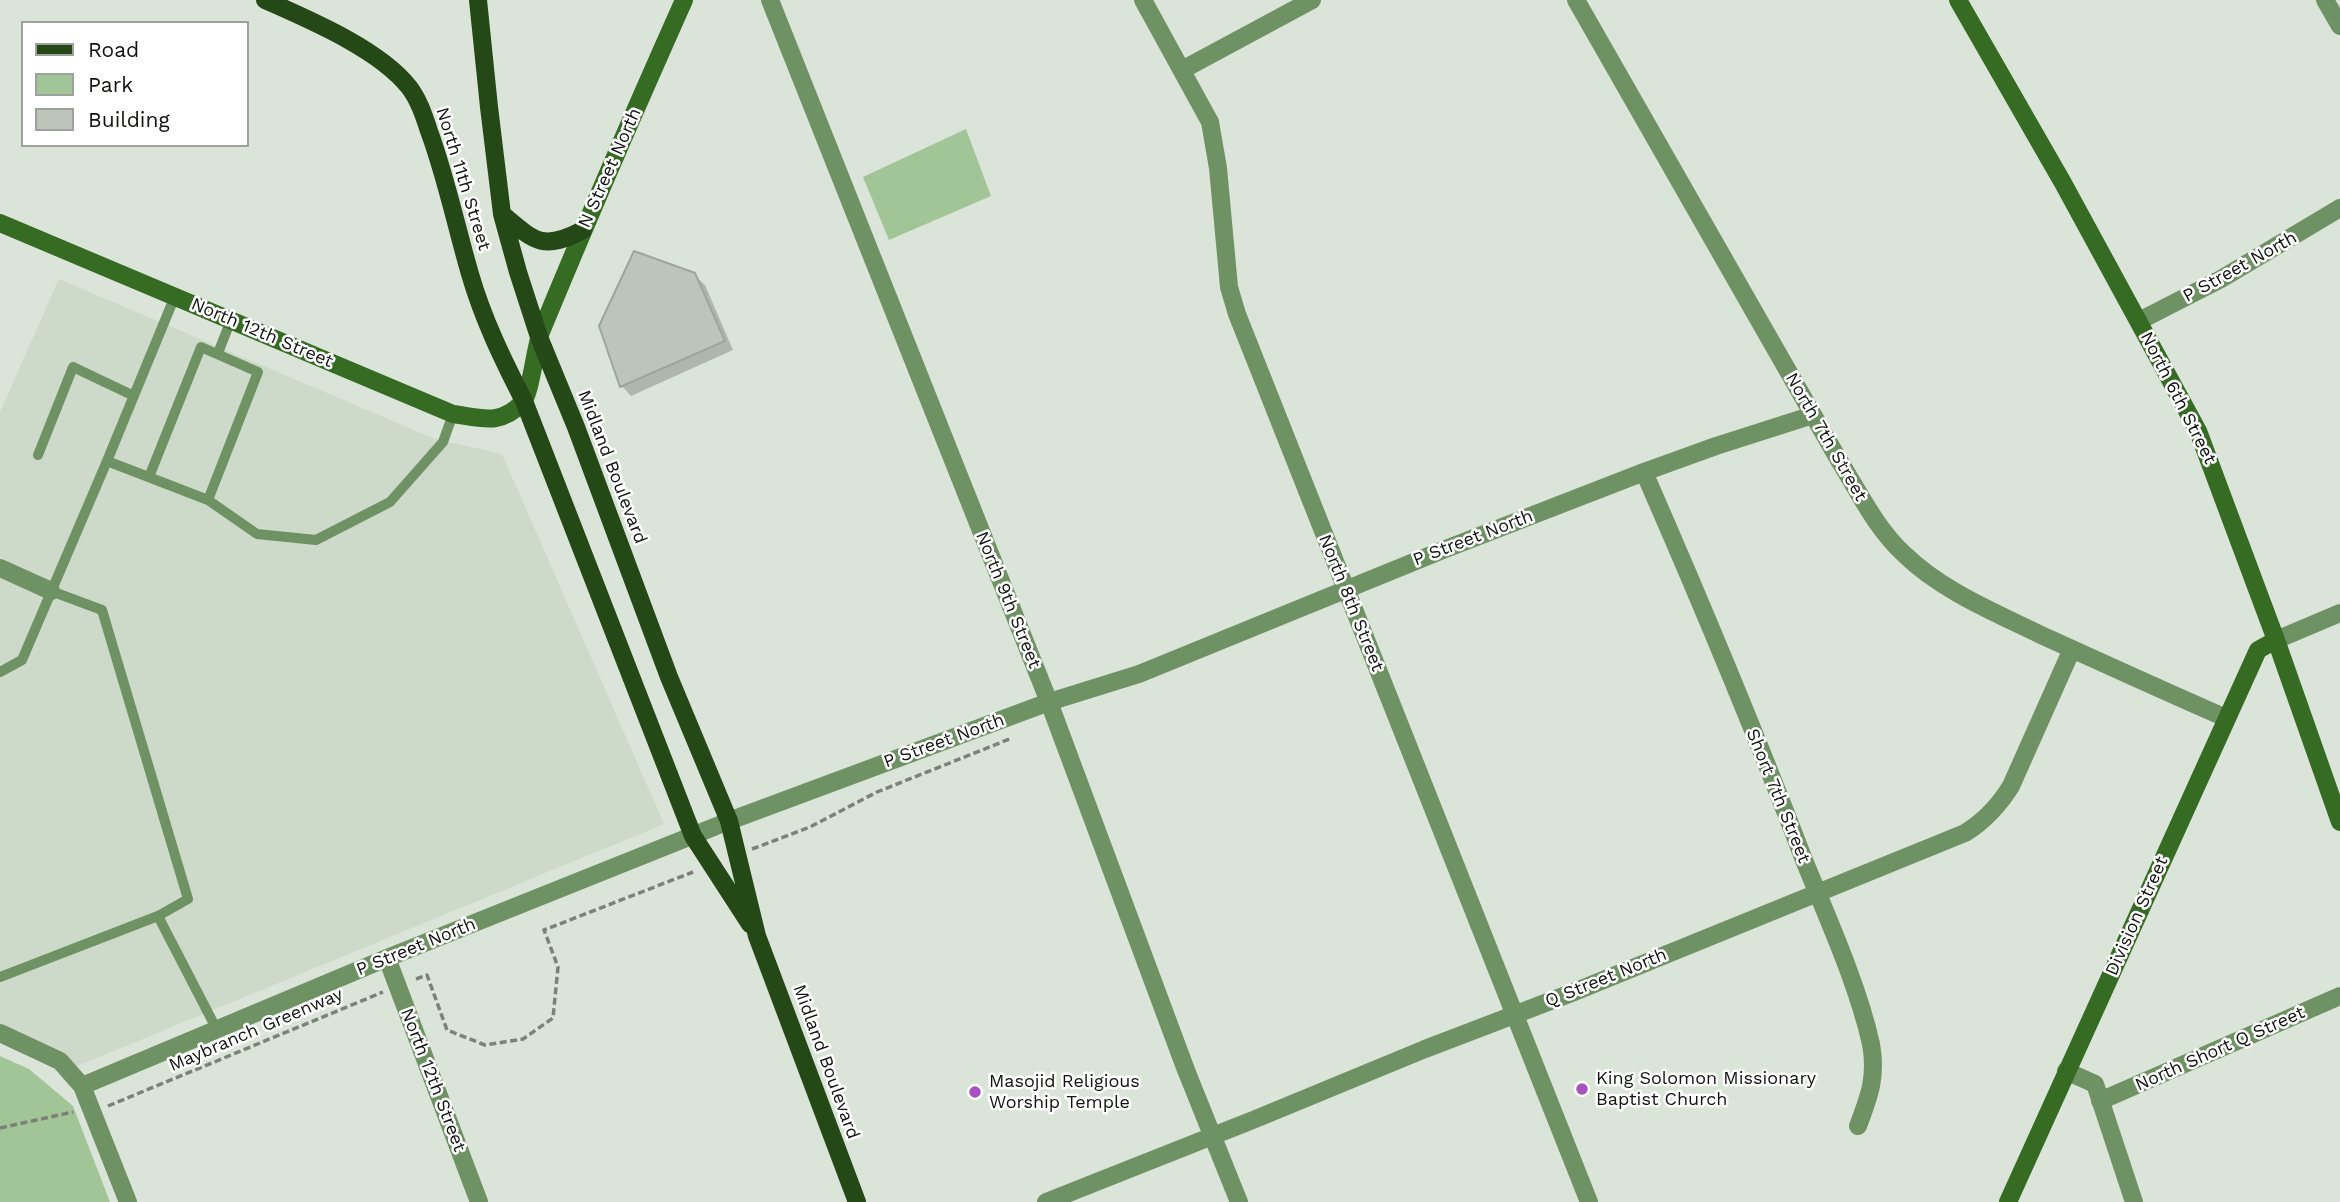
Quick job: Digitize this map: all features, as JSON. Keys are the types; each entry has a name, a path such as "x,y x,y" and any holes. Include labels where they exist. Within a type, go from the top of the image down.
{"main road":[{"name":"North 11th Street","path":"265,0 364,49 383,62 410,88 421,107 438,156 471,277 490,331 524,401"},
{"name":"Midland Boulevard","path":"478,0 502,214 539,337 576,427 669,677 729,821 757,936 856,1202"},
{"path":"502,214 532,237 546,243 561,241 583,230"},
{"name":"Midland Boulevard","path":"524,401 693,836 757,936"}],"street":[{"name":"N Street North","path":"524,401 539,337 684,0"},
{"name":"North 9th Street","path":"770,0 1048,702 1186,1070 1239,1202"},
{"name":"North 8th Street","path":"1143,0 1210,122 1216,149 1228,288 1237,314 1589,1202"},
{"path":"1182,70 1312,0"},
{"name":"North 7th Street","path":"1576,0 1874,519 1904,554 1920,568 1979,605 2153,687 2226,718"},
{"name":"North 6th Street","path":"1958,0 2063,183 2199,431 2340,821"},
{"path":"2325,0 2340,26"},
{"name":"P Street North","path":"2139,321 2221,279 2340,208"},
{"name":"North 12th Street","path":"0,223 453,414 491,420 505,416 524,401"},
{"name":"P Street North","path":"82,1086 387,958 729,821 1048,702 1139,674 1644,472 1813,415"},
{"name":"Short 7th Street","path":"1644,472 1818,893 1856,996 1871,1046 1874,1077 1871,1093 1858,1126"},
{"path":"0,568 51,591"},
{"path":"2276,640 2340,613"},
{"name":"Division Street","path":"2008,1202 2258,650 2276,640"},
{"name":"Q Street North","path":"1046,1202 1818,893 1974,827 2003,798 2011,786 2072,649"},
{"name":"North 12th Street","path":"387,958 480,1202"},
{"name":"North Short Q Street","path":"2100,1101 2340,996"},
{"path":"0,1032 60,1061 82,1086 128,1202"},
{"path":"2066,1071 2095,1084 2134,1202"}],"lane":[{"path":"0,672 22,660 175,296"},
{"path":"218,353 230,320"},
{"path":"149,477 201,347 218,353 258,372 208,500"},
{"path":"38,455 73,367 134,396"},
{"path":"107,461 208,500 257,534 316,540 390,502 443,442 453,414"},
{"path":"0,977 158,916 188,899 102,610 51,591"},
{"path":"158,916 217,1030"}],"path":[{"name":"Maybranch Greenway","path":"0,1128 113,1105 427,975 447,1030 485,1045 523,1039 553,1018 558,967 544,930"}],"shaded area":[{"path":"59,279 435,439 502,454 664,824 75,1067 0,1032 0,412"}],"green space":[{"path":"966,129 991,196 889,240 863,177"},
{"path":"0,1056 29,1069 73,1106 110,1202 0,1202"}],"building":[{"path":"634,251 695,273 725,341 620,387 599,326"}],"place":[{"name":"King Solomon Missionary Baptist Church","path":"1582,1089"},
{"name":"Masojid Religious Worship Temple","path":"975,1092"}]}
